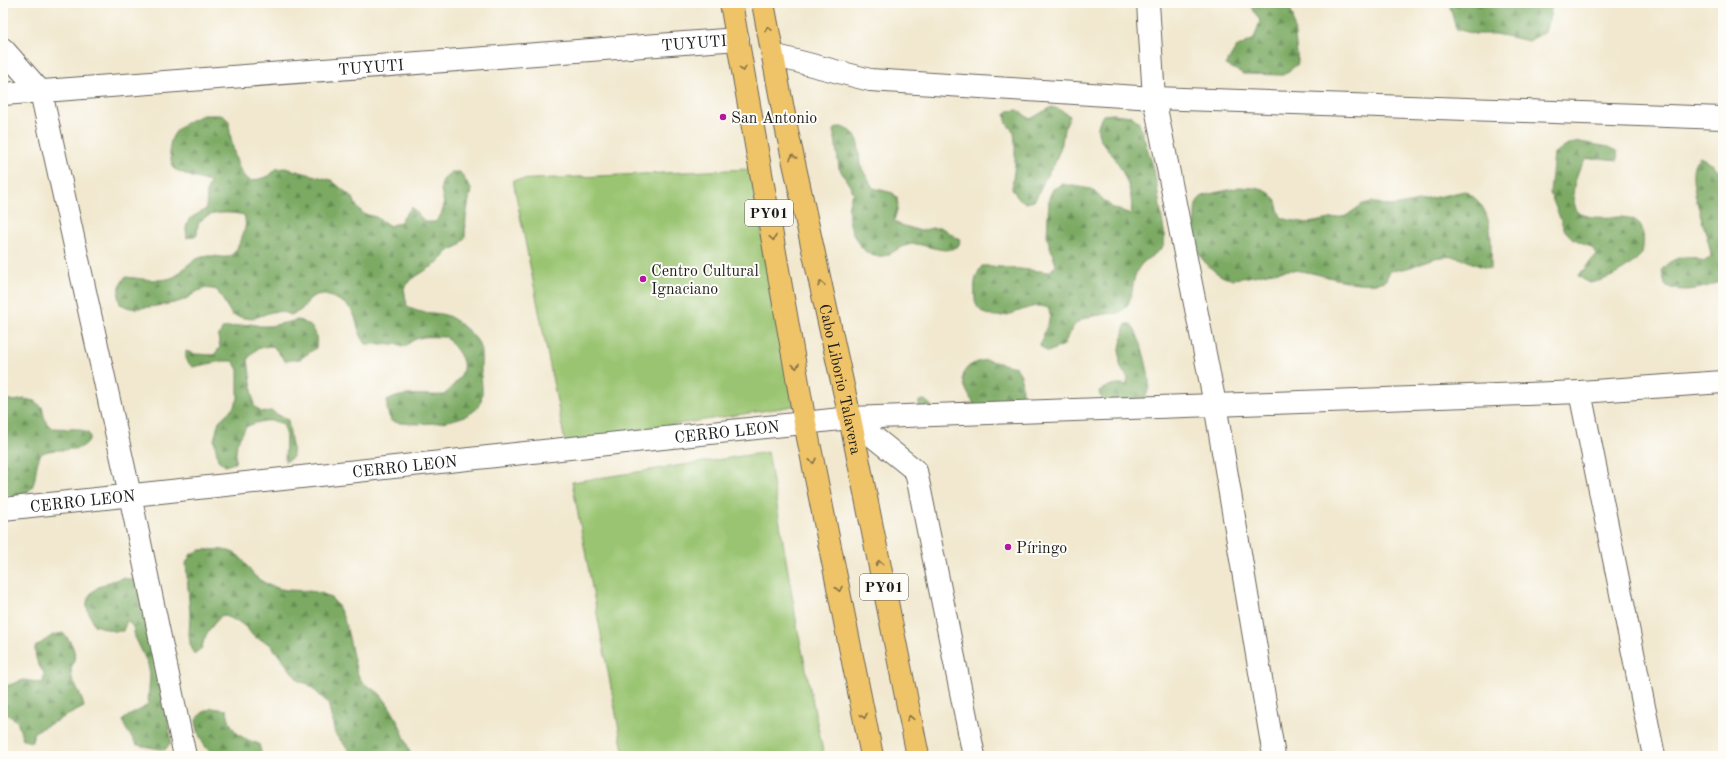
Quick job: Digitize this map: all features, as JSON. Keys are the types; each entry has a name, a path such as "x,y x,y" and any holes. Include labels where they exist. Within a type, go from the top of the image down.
{"highway":[{"name":"PY01","path":"731,3 805,423 872,756"},
{"name":"Cabo Liborio Talavera","path":"763,3 774,55 787,131 850,418 918,756"}],"street":[{"path":"1148,3 1154,98 1215,404 1274,756"},
{"name":"TUYUTI","path":"3,94 738,39"},
{"path":"3,49 41,92 130,495 185,756"},
{"path":"774,55 870,80 1154,98 1723,118"},
{"name":"CERRO LEON","path":"3,509 850,418 1580,392 1723,382"},
{"path":"1580,392 1654,756"},
{"path":"850,418 916,471 974,756"}],"green space":[{"path":"1249,3 1288,3 1293,16 1298,64 1283,75 1244,74 1226,65 1236,48 1254,39 1260,21"},
{"path":"1449,3 1551,3 1551,13 1545,32 1529,41 1495,34 1475,34 1456,29"},
{"path":"1052,107 1061,110 1070,116 1064,129 1062,144 1054,165 1045,178 1034,201 1026,203 1017,197 1012,188 1015,163 1014,132 1007,124 1005,115 1008,111 1018,110 1030,119"},
{"path":"1113,114 1132,116 1139,123 1154,169 1165,237 1163,247 1140,266 1135,278 1129,302 1122,311 1090,317 1079,321 1071,330 1064,345 1048,352 1040,346 1049,319 1049,308 1037,306 1004,316 984,313 977,307 975,281 982,266 1049,272 1056,265 1047,237 1049,198 1053,189 1062,184 1091,189 1113,208 1131,214 1132,207 1128,185 1115,158 1103,143 1098,133 1099,122 1103,115"},
{"path":"203,115 222,115 229,121 230,134 238,166 244,176 249,180 252,181 269,176 276,169 285,168 331,180 353,198 357,207 364,214 376,217 390,226 400,222 412,207 425,222 435,222 441,214 443,207 441,184 444,178 451,172 460,172 471,189 466,217 465,237 459,246 450,250 436,264 410,280 404,288 407,306 416,311 440,314 449,317 466,328 478,342 481,354 482,389 480,403 472,413 437,423 410,424 391,421 387,411 387,401 407,395 444,395 462,373 463,361 454,346 446,337 419,338 405,347 397,344 366,344 358,329 353,312 342,302 332,297 321,294 316,295 309,300 300,311 290,315 276,311 252,318 232,315 217,290 211,289 198,291 186,299 164,305 128,308 120,304 119,290 125,277 152,280 172,278 196,259 207,256 229,257 237,248 244,233 244,215 219,213 212,214 201,220 198,225 197,235 187,238 186,228 189,219 206,209 207,191 210,182 192,177 174,169 170,149 171,141 174,134 185,123"},
{"path":"838,127 842,127 852,132 858,140 860,165 873,188 893,193 897,197 898,206 894,221 898,224 921,231 932,228 942,228 960,240 959,245 949,250 943,250 911,244 881,256 873,256 867,253 853,234 849,219 850,201 854,193 839,168 834,130"},
{"path":"1580,142 1609,147 1617,151 1618,160 1598,158 1587,159 1579,171 1574,185 1573,193 1575,207 1578,213 1590,216 1625,217 1634,220 1640,226 1643,236 1642,254 1636,260 1611,277 1589,283 1578,276 1597,254 1591,247 1572,238 1565,231 1550,193 1554,153 1570,144"},
{"path":"1700,157 1713,164 1723,176 1723,280 1702,288 1678,290 1665,285 1662,270 1670,262 1675,259 1686,257 1692,257 1703,261 1711,257 1710,247 1694,189 1694,164"},
{"name":"Centro Cultural Ignaciano","path":"750,169 794,406 565,442 513,180"},
{"path":"1239,187 1254,188 1268,192 1275,199 1281,217 1289,220 1309,223 1346,216 1363,204 1371,202 1390,206 1399,205 1465,191 1475,198 1482,206 1486,215 1491,235 1491,268 1486,268 1463,259 1447,257 1437,258 1409,268 1390,271 1385,281 1374,283 1351,282 1303,271 1292,270 1277,271 1232,279 1226,278 1211,269 1196,249 1193,237 1195,208 1196,203 1201,197"},
{"path":"298,320 308,324 314,330 316,348 300,359 285,361 273,346 265,347 253,352 248,359 254,406 261,412 271,411 288,420 293,457 285,462 286,433 283,424 274,421 264,421 246,427 237,443 235,463 225,466 218,460 214,440 219,421 233,408 238,399 238,370 233,361 222,361 193,367 186,361 186,351 195,354 214,355 220,347 218,337 223,328 251,324 270,326"},
{"path":"1126,324 1131,324 1134,329 1146,362 1149,379 1148,390 1142,403 1107,404 1100,396 1099,391 1112,385 1126,385 1128,380 1121,368 1120,363 1121,343"},
{"path":"986,360 1016,367 1021,375 1022,394 1031,403 1031,410 976,410 964,418 945,420 926,418 922,415 919,401 925,400 936,410 974,404 963,382 963,376 969,366"},
{"path":"3,398 14,401 24,399 34,401 42,407 46,421 52,428 78,429 88,433 90,437 87,443 82,447 68,450 53,450 41,454 32,487 21,495 11,498 3,487"},
{"path":"768,452 798,631 824,756 624,756 572,482"},
{"path":"201,550 222,550 234,553 257,577 263,582 274,587 287,590 320,593 331,598 342,613 359,677 366,685 380,694 390,707 398,722 410,753 417,756 351,756 348,749 335,734 328,703 308,684 299,681 270,644 253,636 247,628 239,622 222,615 207,634 202,648 194,654 190,644 189,634 190,614 186,563 191,554"},
{"path":"122,578 134,580 142,587 170,732 171,742 165,750 137,745 126,729 123,720 148,704 150,675 148,664 135,637 133,627 127,620 123,631 113,631 94,625 87,607 87,600 94,591 105,584"},
{"path":"63,633 70,642 74,652 75,656 71,675 84,707 34,732 32,742 23,740 17,721 3,712 3,687 24,680 43,683 44,673 37,661 35,647 53,635"},
{"path":"212,708 227,710 231,724 237,733 246,739 259,744 262,756 223,757 209,751 202,741 196,720 202,713"}],"place":[{"name":"San Antonio","path":"723,117"},
{"name":"Centro Cultural Ignaciano","path":"643,279"},
{"name":"Píringo","path":"1008,547"}]}
